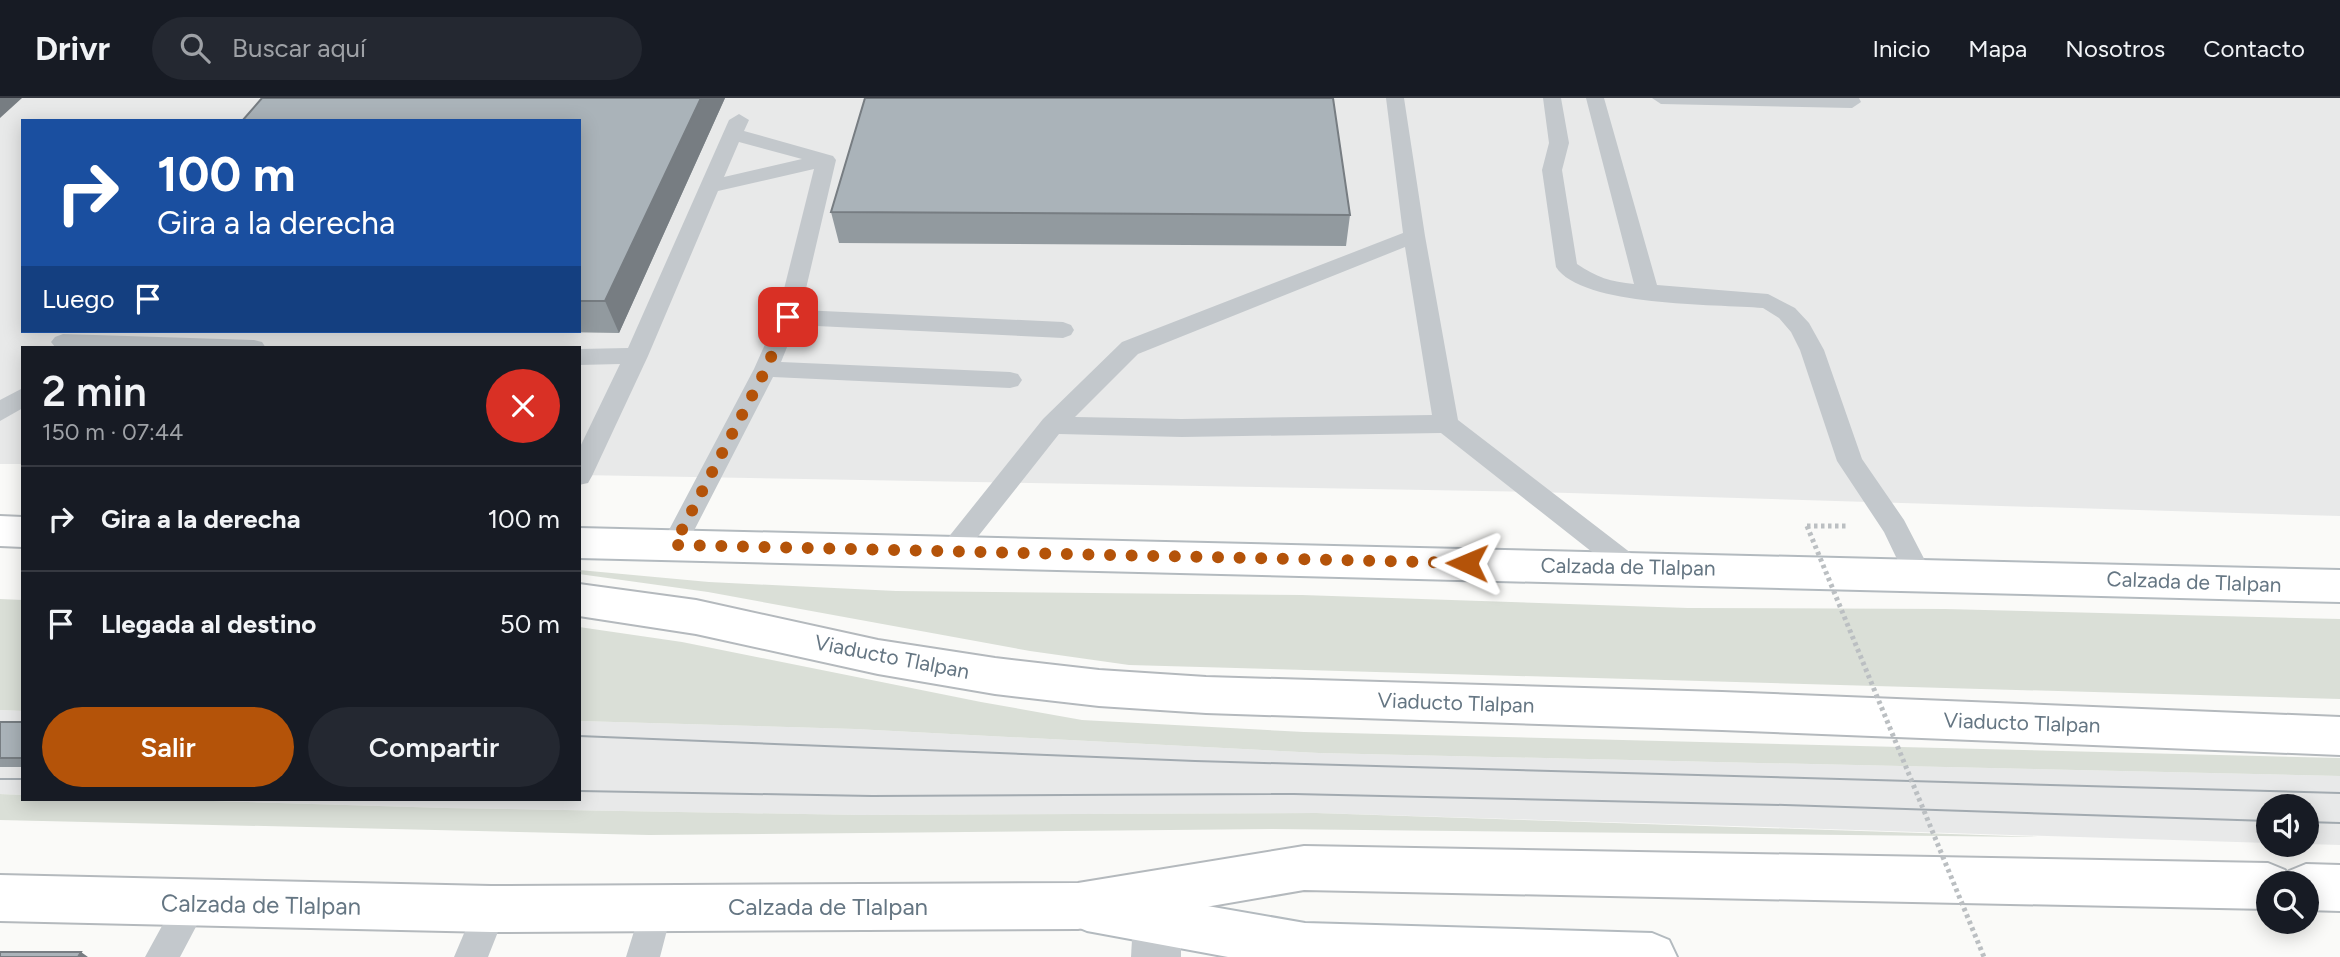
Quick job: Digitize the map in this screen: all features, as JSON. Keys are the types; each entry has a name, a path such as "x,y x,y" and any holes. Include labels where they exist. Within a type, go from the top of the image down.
{"main road":[{"path":"0,531 21,531"},
{"name":"Calzada de Tlalpan","path":"581,543 2340,586"},
{"name":"Viaducto Tlalpan","path":"581,600 696,617 878,657 995,676 1099,688 1206,695 1722,711 2340,736"},
{"path":"1078,906 1304,868 2256,886"},
{"path":"2319,887 2340,888"},
{"name":"Calzada de Tlalpan","path":"0,898 491,909 1078,906 1156,940 1444,953 1652,957"}],"lane":[{"path":"1395,98 1414,236 1446,424"},
{"path":"1552,98 1559,143 1552,170 1567,267 1585,281 1609,289 1768,301 1787,313 1801,328 1812,350 1850,461 1895,527 1918,574"},
{"path":"1595,98 1647,291"},
{"path":"1661,98 1852,102"},
{"path":"581,472 636,356 737,126 826,160"},
{"path":"709,187 826,160"},
{"path":"674,545 766,369 788,317 826,160"},
{"path":"952,551 1052,425 1130,348 1414,236"},
{"path":"788,317 1063,330"},
{"path":"64,340 206,346"},
{"path":"581,357 636,356"},
{"path":"766,369 1010,380"},
{"path":"0,412 21,397"},
{"path":"1052,425 1182,428 1446,424 1630,567"},
{"path":"162,957 192,904"},
{"path":"643,957 657,907"},
{"path":"471,957 491,909"}],"path":[{"path":"1807,526 1984,957"}],"shaded area":[{"path":"0,98 2340,98 2340,516 1535,492 581,475 581,346 21,346 21,464 0,464"},
{"path":"581,570 709,582 896,591 1302,595 1688,608 1945,609 2340,619 2340,699 1129,665 1030,651 708,592 581,574"},
{"path":"0,599 21,600 21,711 0,710"},
{"path":"581,627 682,642 1082,720 1304,732 2340,758 2340,776 1319,753 855,729 581,721"},
{"path":"0,710 21,711 21,795 0,794"},
{"path":"581,721 855,729 1319,753 2340,776 2340,845 2319,844 2319,794 2256,794 2256,843 1316,813 860,815 212,801 581,801"},
{"path":"0,794 21,795 21,801 212,801 860,815 1316,813 2038,837 1272,829 649,835 0,820"}],"building":[{"path":"262,98 701,98 605,301 581,301 581,119 244,119"},
{"path":"865,98 1333,98 1350,215 831,212"},
{"path":"0,722 21,722 21,758 0,758"},
{"path":"0,952 81,952 78,957 0,957"}],"tram line":[{"path":"581,736 1195,761 2340,793"},
{"path":"0,779 21,779"},
{"path":"581,791 872,796 1294,794 1785,805 2256,821"},
{"path":"2319,822 2340,823"}],"route":[{"path":"788,317 766,369 674,545 1467,563"}]}
